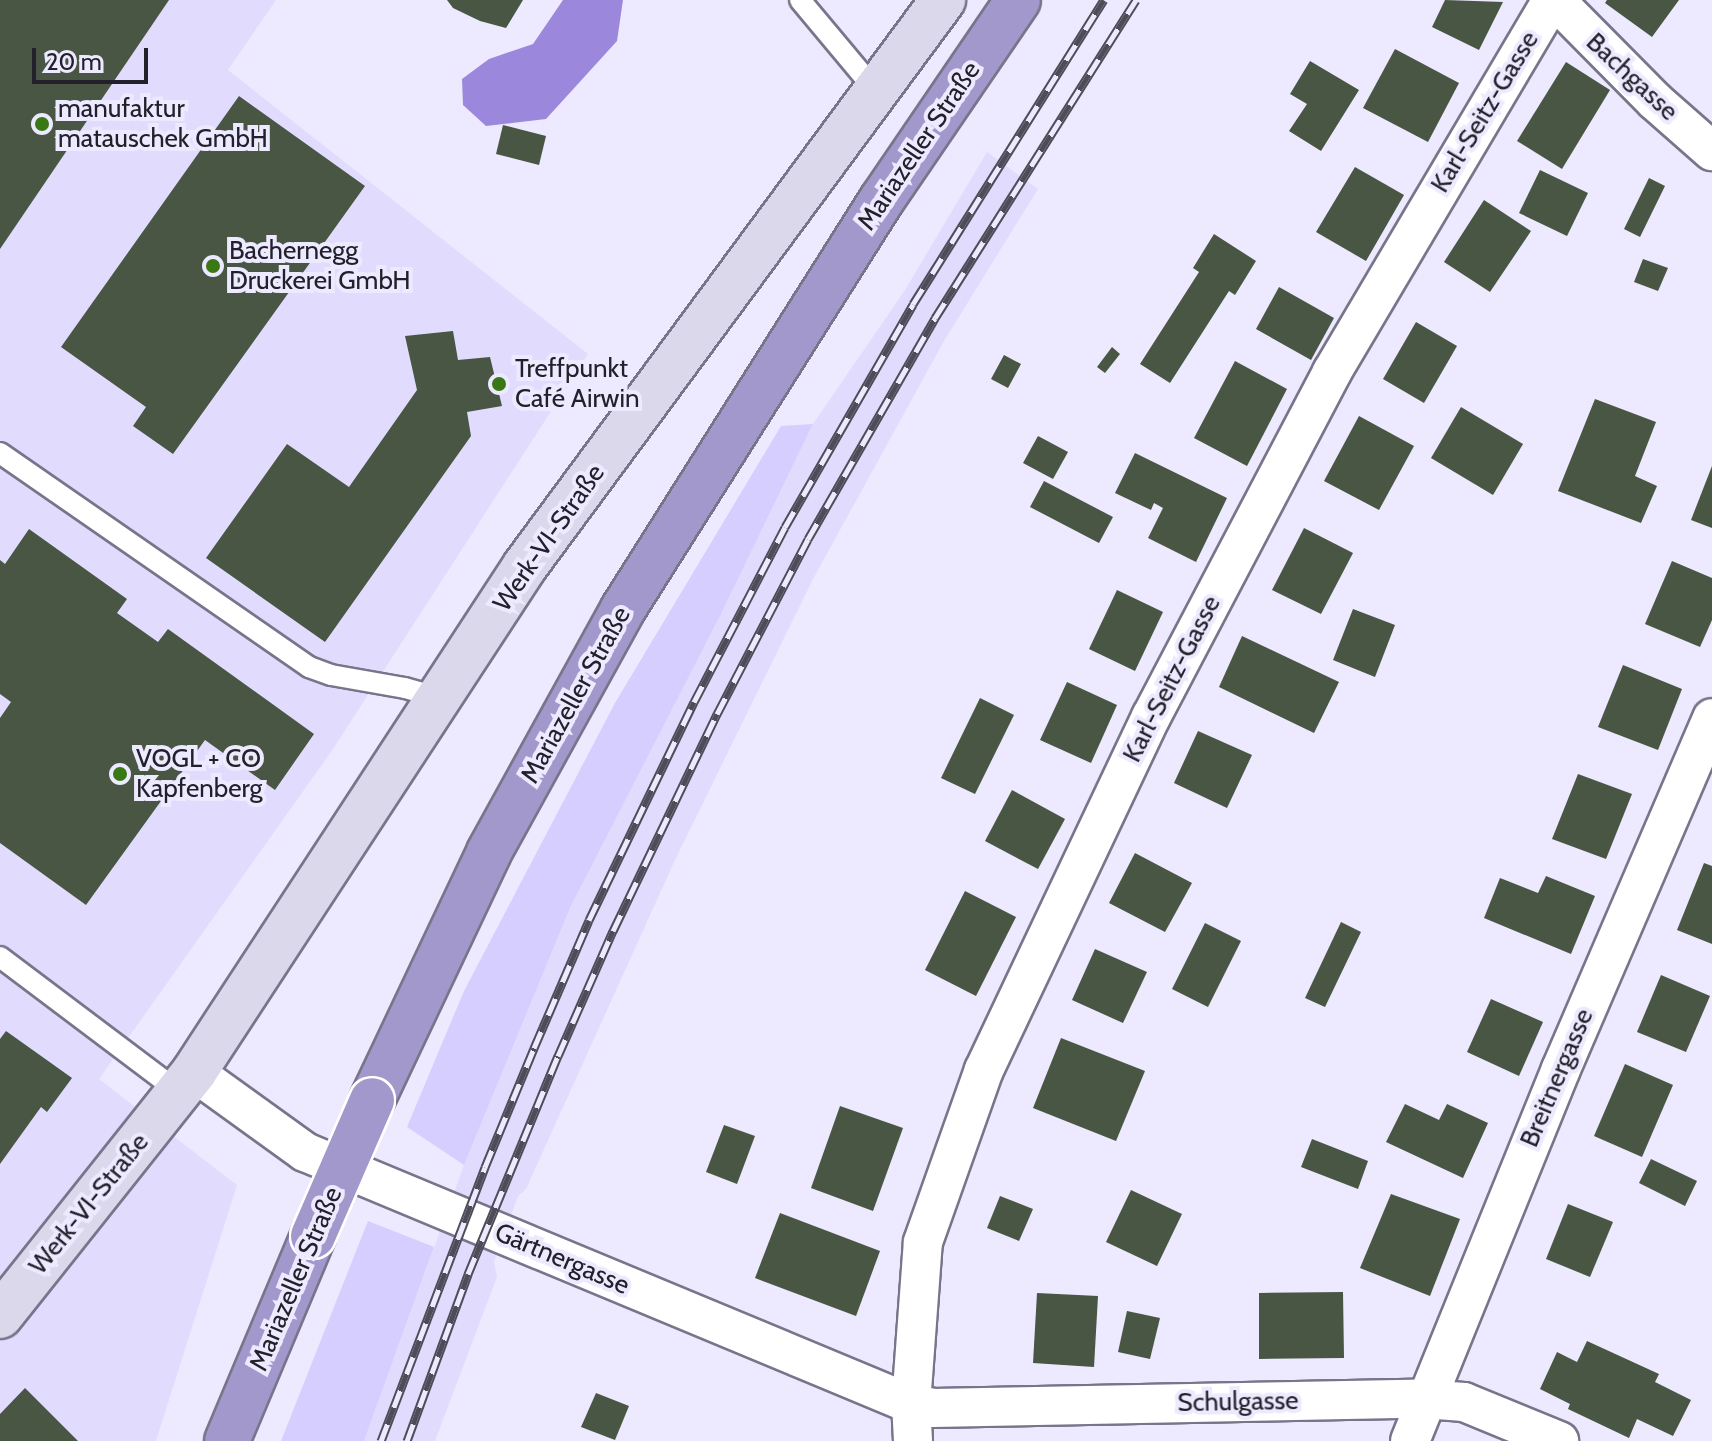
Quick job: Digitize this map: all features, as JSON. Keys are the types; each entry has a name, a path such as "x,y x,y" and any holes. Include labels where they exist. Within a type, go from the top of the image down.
{"highway":[{"name":"Mariazeller Straße","path":"227,1441 372,1100 489,852 623,609 881,201 1018,0"}],"main road":[{"name":"Werk-VI-Straße","path":"0,1316 186,1082 525,566 943,0"}],"street":[{"name":"Bachgasse","path":"1554,0 1655,101 1712,151"},
{"name":"Karl-Seitz-Gasse","path":"911,1404 923,1242 984,1070 1151,717 1332,372 1554,0"},
{"name":"Breitnergasse","path":"1410,1441 1424,1399 1566,1055 1712,718"},
{"name":"Gärtnergasse","path":"186,1082 305,1152 911,1404"},
{"name":"Schulgasse","path":"911,1404 933,1408 1424,1399 1464,1402 1559,1441"},
{"path":"911,1404 913,1441"}],"lane":[{"path":"800,0 876,91"},
{"path":"0,453 309,667 331,675 405,688 439,698"},
{"path":"0,957 186,1082"}],"shaded area":[{"path":"0,0 276,0 228,70 588,354 333,749 99,1079 237,1185 156,1441 0,1441"},
{"path":"563,0 623,0 617,41 546,119 486,126 463,105 462,79 489,59 533,44"},
{"path":"987,152 1038,189 944,341 813,579 675,860 526,1189 518,1196 494,1262 497,1277 435,1441 364,1441 464,1165 570,908 720,616 813,424 905,290"},
{"path":"813,424 720,616 570,908 464,1165 407,1127 464,991 615,703 781,426"},
{"path":"368,1221 434,1247 364,1441 281,1441"}],"building":[{"name":"manufaktur matauschek GmbH","path":"0,0 169,0 0,249"},
{"path":"447,0 523,0 506,28 480,21 453,8"},
{"path":"1445,0 1503,2 1479,50 1432,27"},
{"path":"1607,0 1679,0 1652,37 1605,3"},
{"path":"1395,49 1459,83 1428,142 1363,108"},
{"path":"1310,61 1359,90 1321,151 1289,131 1307,104 1290,94"},
{"path":"1566,62 1610,90 1562,169 1517,141"},
{"name":"Bachernegg Druckerei GmbH","path":"239,96 365,186 173,454 133,426 146,407 61,347"},
{"path":"503,125 546,136 539,165 496,154"},
{"path":"1355,167 1404,195 1366,261 1316,232"},
{"path":"1540,170 1588,193 1567,236 1519,213"},
{"path":"1649,178 1665,186 1640,237 1624,229"},
{"path":"1484,200 1531,231 1490,292 1444,262"},
{"path":"1214,234 1256,261 1235,295 1229,291 1170,383 1140,364 1199,272 1193,268"},
{"path":"1643,259 1668,268 1658,291 1634,282"},
{"path":"1279,287 1334,318 1311,360 1256,329"},
{"path":"1416,322 1457,346 1424,403 1383,379"},
{"path":"453,331 458,360 490,357 502,406 467,412 471,436 325,642 206,558 287,444 349,487 417,390 405,336"},
{"path":"1112,347 1120,354 1105,373 1097,367"},
{"path":"1004,355 1021,364 1008,388 991,379"},
{"path":"1235,361 1287,389 1247,466 1194,438"},
{"path":"1595,399 1656,422 1635,476 1657,486 1641,523 1558,491"},
{"path":"1461,407 1523,444 1493,495 1431,458"},
{"path":"1359,416 1414,446 1379,510 1324,481"},
{"path":"1038,436 1068,452 1053,479 1023,463"},
{"path":"1135,453 1227,498 1196,562 1148,538 1163,508 1154,503 1151,510 1115,493"},
{"path":"1712,466 1712,528 1691,520"},
{"path":"1044,481 1113,517 1099,543 1030,507"},
{"path":"1304,528 1353,553 1321,614 1272,590"},
{"path":"29,529 127,599 117,613 158,642 168,629 314,734 275,790 205,740 86,905 0,843 0,718 11,702 0,694 0,560 5,564"},
{"path":"1672,561 1712,578 1712,620 1700,647 1645,624"},
{"path":"1117,590 1163,612 1135,671 1089,649"},
{"path":"1353,609 1395,625 1375,677 1333,660"},
{"path":"1242,636 1339,682 1314,733 1219,687"},
{"path":"1623,665 1682,689 1658,750 1598,727"},
{"path":"1067,682 1117,705 1091,763 1040,740"},
{"path":"980,698 1014,715 975,794 941,778"},
{"path":"1198,731 1252,755 1227,808 1174,783"},
{"path":"1578,774 1632,794 1606,859 1552,839"},
{"path":"1012,790 1065,819 1038,869 985,841"},
{"path":"1135,853 1192,883 1165,932 1109,903"},
{"path":"1704,863 1712,866 1712,944 1677,930"},
{"path":"1546,876 1595,896 1571,954 1484,918 1500,878 1538,893"},
{"path":"965,891 1016,917 976,996 925,970"},
{"path":"1341,922 1361,932 1325,1007 1305,998"},
{"path":"1205,923 1241,941 1208,1007 1172,989"},
{"path":"1095,949 1147,972 1123,1023 1072,1000"},
{"path":"1661,975 1710,996 1686,1052 1637,1032"},
{"path":"1491,999 1543,1022 1519,1076 1467,1052"},
{"path":"6,1031 72,1078 47,1112 41,1107 0,1164 0,1039"},
{"path":"1061,1038 1145,1071 1116,1141 1033,1108"},
{"path":"1625,1064 1673,1085 1642,1157 1594,1136"},
{"path":"1405,1104 1439,1120 1447,1104 1488,1123 1463,1178 1386,1142"},
{"path":"840,1106 903,1128 873,1211 811,1188"},
{"path":"724,1125 755,1136 737,1184 706,1172"},
{"path":"1312,1139 1368,1161 1358,1189 1301,1167"},
{"path":"1651,1159 1697,1181 1685,1206 1639,1183"},
{"path":"1131,1190 1182,1214 1157,1266 1106,1242"},
{"path":"1391,1194 1460,1219 1430,1296 1360,1268"},
{"path":"1000,1196 1033,1209 1019,1241 987,1228"},
{"path":"1568,1204 1613,1222 1590,1277 1546,1259"},
{"path":"780,1213 880,1251 856,1316 755,1278"},
{"path":"1343,1292 1344,1358 1259,1359 1259,1293"},
{"path":"1037,1293 1098,1296 1094,1367 1033,1363"},
{"path":"1127,1311 1160,1318 1150,1359 1118,1352"},
{"path":"1587,1341 1659,1374 1655,1382 1691,1400 1673,1436 1637,1419 1629,1438 1568,1409 1570,1404 1540,1389 1557,1352 1577,1362"},
{"path":"25,1388 78,1441 0,1441 0,1414"},
{"path":"596,1393 629,1406 615,1440 581,1427"}],"railway":[{"path":"381,1441 485,1167 534,1048 589,920 694,702 785,527 913,304 1104,0"},
{"path":"407,1441 468,1274 558,1056 613,931 717,714 808,539 935,318 1136,0"}],"place":[{"name":"manufaktur matauschek GmbH","path":"42,124"},
{"name":"Bachernegg Druckerei GmbH","path":"213,266"},
{"name":"Treffpunkt Café Airwin","path":"499,384"},
{"name":"VOGL + CO Kapfenberg","path":"120,774"}]}
